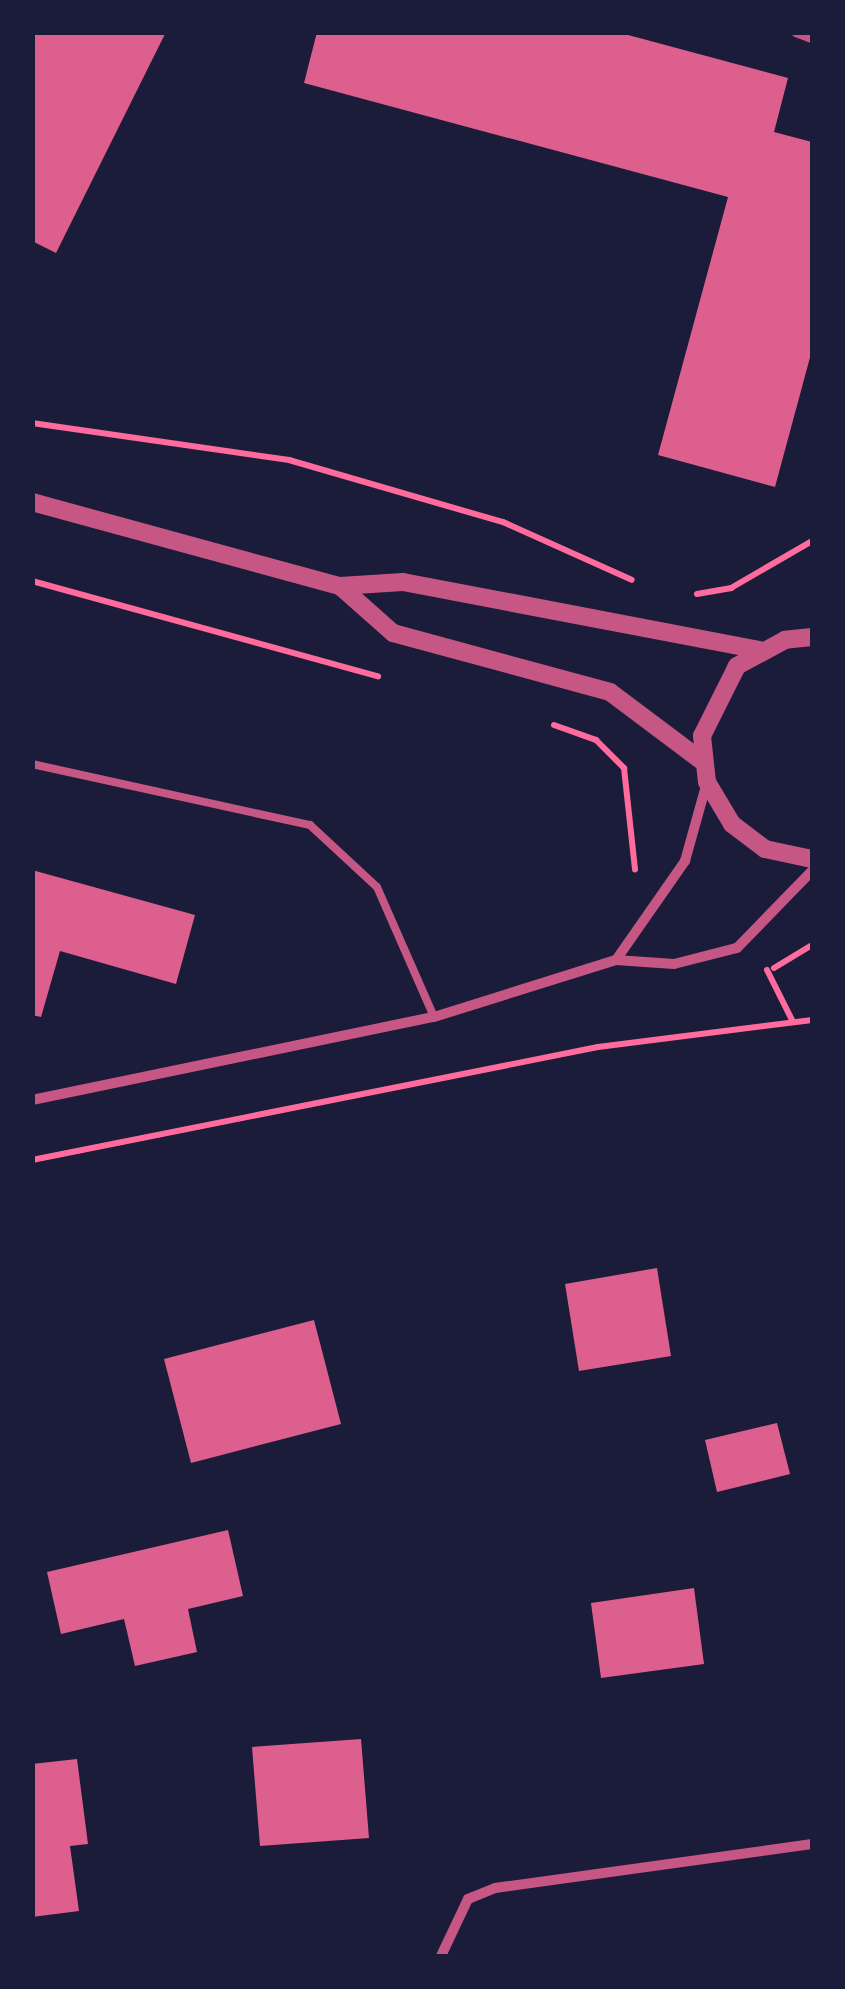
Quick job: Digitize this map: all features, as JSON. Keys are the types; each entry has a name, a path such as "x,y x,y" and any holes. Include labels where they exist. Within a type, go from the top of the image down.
{"street":[{"path":"796,32 812,38"},
{"path":"32,502 340,586 403,582 760,650 811,635"},
{"path":"340,586 393,633 610,692 702,762"},
{"path":"760,650 713,699 702,762 707,782 747,838 812,858"},
{"path":"616,960 666,895 707,782"},
{"path":"32,1100 434,1017 616,960 674,964 737,948 812,872"},
{"path":"441,1956 468,1900 495,1888 812,1844"}],"lane":[{"path":"32,764 310,825 378,887 434,1017"}],"path":[{"path":"32,423 289,460 503,522 639,584"},
{"path":"680,594 730,588 812,541"},
{"path":"32,581 396,681"},
{"path":"549,723 596,740 624,768 631,858 638,876 666,895"},
{"path":"768,971 812,946"},
{"path":"737,948 768,971 792,1022"},
{"path":"32,1160 598,1046 812,1020"}],"building":[{"path":"32,32 166,32 56,253 32,241"},
{"path":"317,32 617,32 788,78 774,132 812,142 812,350 775,487 658,455 728,197 304,83"},
{"path":"32,870 195,915 176,984 60,951 41,1017 32,1015"},
{"path":"657,1268 671,1356 579,1371 565,1284"},
{"path":"314,1320 341,1424 191,1463 164,1359"},
{"path":"777,1423 790,1474 717,1492 705,1440"},
{"path":"228,1530 243,1596 188,1609 197,1652 135,1666 124,1619 61,1634 47,1572"},
{"path":"694,1588 704,1664 601,1678 591,1603"},
{"path":"361,1739 369,1838 260,1846 252,1747"},
{"path":"77,1759 88,1844 70,1846 79,1911 32,1917 32,1764"}]}
